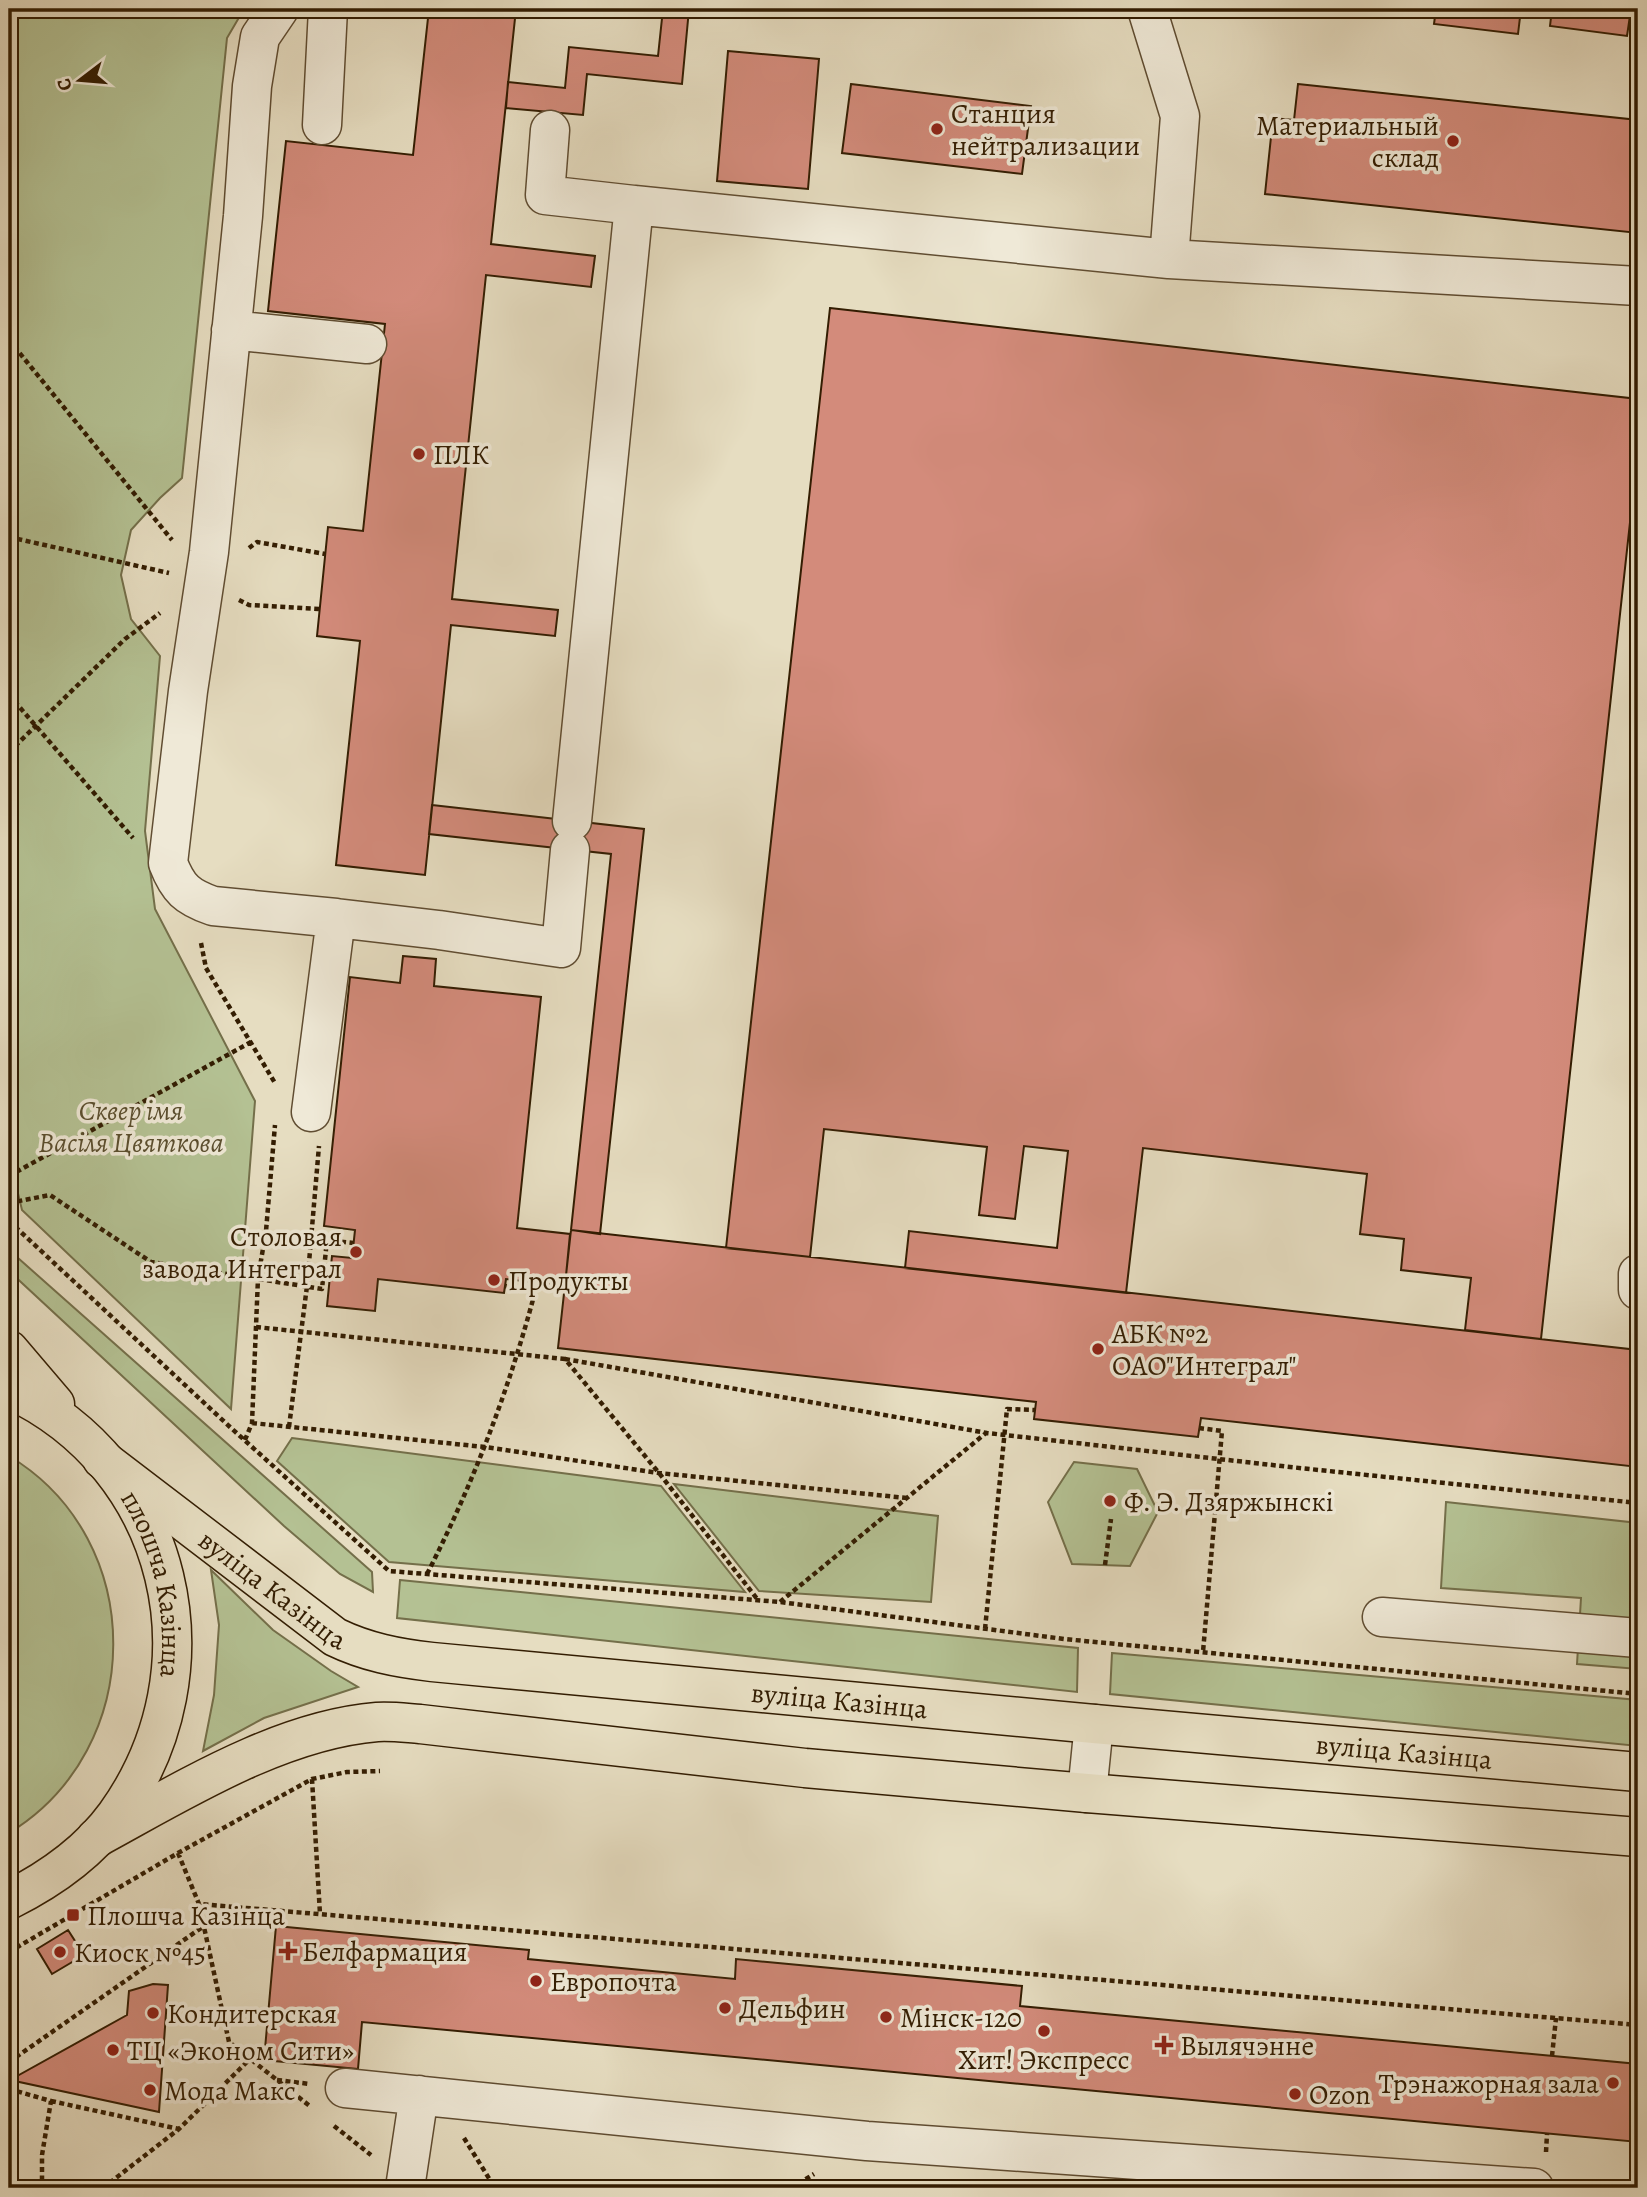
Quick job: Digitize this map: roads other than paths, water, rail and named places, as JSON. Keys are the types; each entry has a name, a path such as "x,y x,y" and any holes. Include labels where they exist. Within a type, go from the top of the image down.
{"main road":[{"path":"9,1350 99,1455"},
{"name":"плошча Казінца","path":"9,1390 49,1412 99,1455 124,1486 139,1511 163,1571 169,1599 172,1656 170,1688 155,1742 131,1792 115,1817 96,1838 53,1875 9,1900"},
{"name":"вуліца Казінца","path":"99,1455 335,1637 373,1652 432,1662 1638,1772"},
{"path":"96,1838 189,1788 278,1746 331,1729 379,1722 420,1724 805,1768 1638,1837"}],"lane":[{"path":"279,9 260,37 252,86 243,216 205,580 167,863 174,879 194,900 213,906 439,930 561,948 634,205"},
{"path":"322,125 328,9"},
{"path":"1147,9 1180,116 1169,260"},
{"path":"550,130 545,195 1169,260 1638,286"},
{"path":"231,330 367,344"},
{"path":"294,1112 336,918"},
{"path":"1638,1274 1638,1290"},
{"path":"1382,1617 1638,1639"},
{"path":"1087,1793 1094,1724"},
{"path":"345,2088 867,2141 1411,2183 1534,2188"},
{"path":"405,2188 429,2096"}],"place":[{"name":"Станция нейтрализации","path":"937,129"},
{"name":"Материальный склад","path":"1453,141"},
{"name":"ПЛК","path":"419,454"},
{"name":"Столовая завода Интеграл","path":"356,1252"},
{"name":"Продукты","path":"494,1280"},
{"name":"АБК №2 ОАО\"Интеграл\"","path":"1098,1349"},
{"name":"Ф. Э. Дзяржынскі","path":"1110,1501"},
{"name":"Плошча Казінца","path":"73,1915"},
{"name":"Белфармация","path":"288,1951"},
{"name":"Киоск №45","path":"60,1952"},
{"name":"Европочта","path":"536,1981"},
{"name":"Дельфин","path":"725,2008"},
{"name":"Кондитерская","path":"153,2013"},
{"name":"Мінск-120","path":"886,2017"},
{"name":"Хит! Экспресс","path":"1044,2031"},
{"name":"Вылячэнне","path":"1164,2045"},
{"name":"ТЦ «Эконом Сити»","path":"113,2050"},
{"name":"Трэнажорная зала","path":"1613,2083"},
{"name":"Мода Макс","path":"150,2090"},
{"name":"Ozon","path":"1295,2094"}],"park label":[{"name":"Сквер імя Васіля Цвяткова","path":"131,1126"}]}
